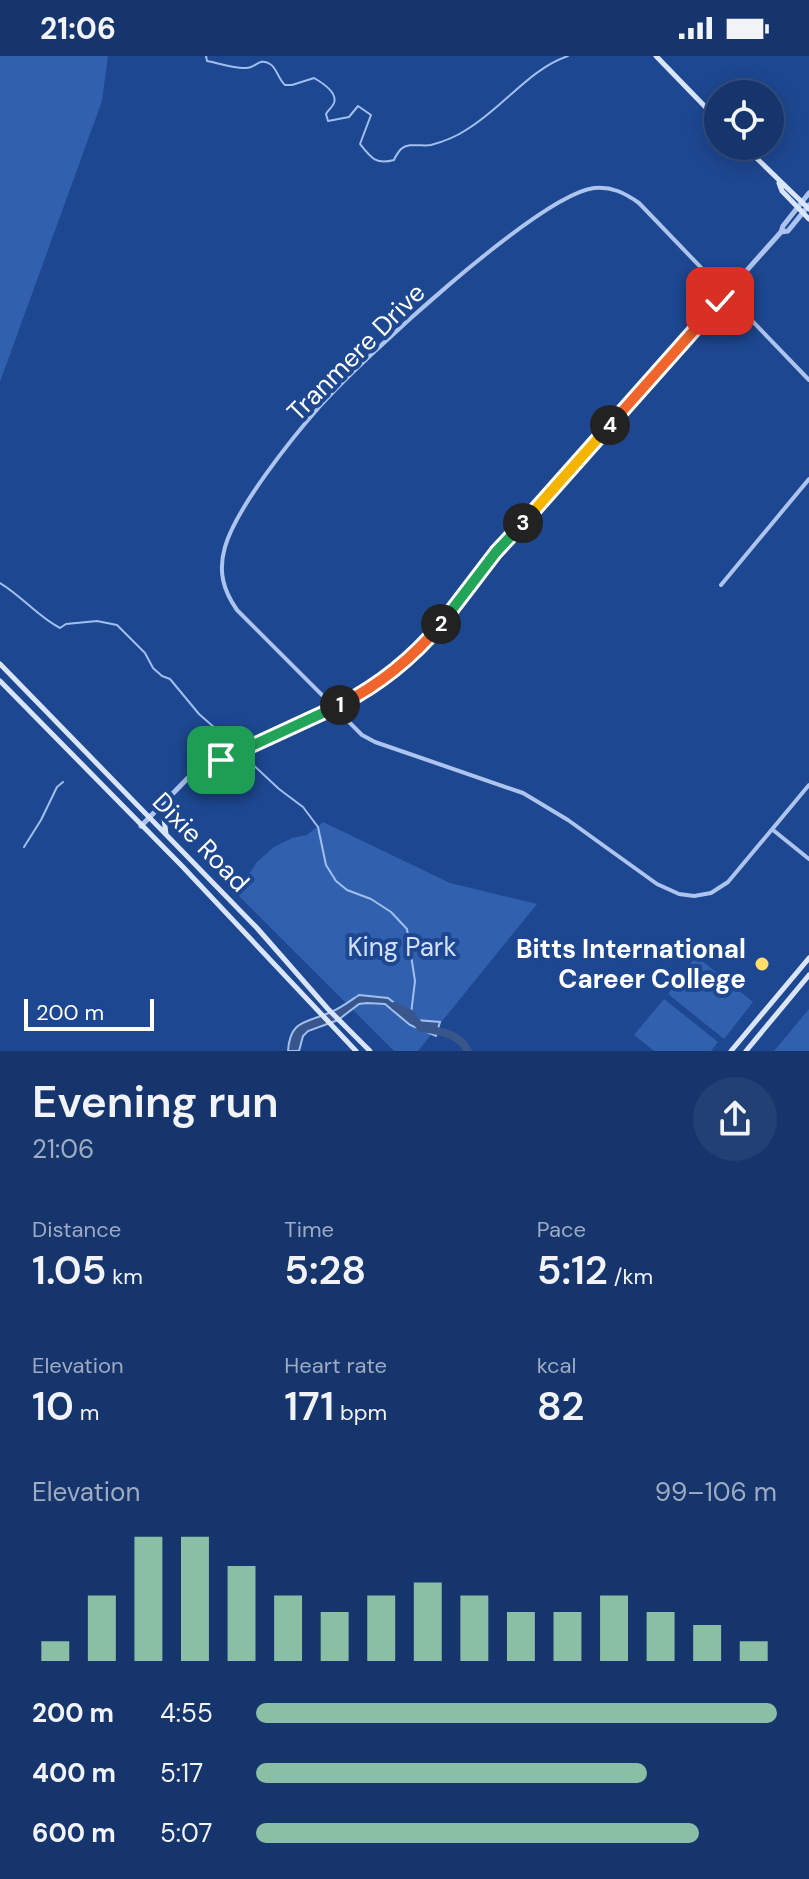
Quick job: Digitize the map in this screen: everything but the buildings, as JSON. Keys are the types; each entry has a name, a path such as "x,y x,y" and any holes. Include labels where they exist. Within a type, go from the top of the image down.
{"main road":[{"path":"656,56 704,106"},
{"path":"758,160 779,182 782,191 805,207 809,219"},
{"name":"Dixie Road","path":"0,664 257,928 328,1009 370,1051"},
{"name":"Dixie Road","path":"0,681 356,1051"},
{"path":"162,803 167,835"},
{"path":"731,1051 809,958"},
{"path":"746,1051 809,975"}],"street":[{"name":"Tranmere Drive","path":"809,380 639,203 619,190 593,188 542,213 467,271 423,308 319,407 237,519 225,545 221,574 237,610 353,728 375,742 502,784 544,804 657,884 679,894 694,896 711,893 734,877 809,785"},
{"path":"141,826 188,778 367,692 422,647 496,552 781,232 783,226 805,207 809,193"},
{"path":"721,585 809,479"},
{"path":"773,830 809,859"}],"green space":[{"path":"0,56 108,56 102,101 0,382"},
{"name":"King Park","path":"323,822 450,883 537,904 418,1051 394,1051 236,893 257,862 274,847 307,835"},
{"path":"696,956 753,1002 724,1039 668,994"},
{"path":"664,999 718,1042 711,1051 654,1051 634,1035"},
{"path":"809,1009 809,1051 774,1051"}],"shaded area":[{"path":"359,995 388,998 416,1020 440,1022 436,1036 410,1025 385,1004 367,1003 359,1004 338,1020 308,1031 303,1036 299,1051 288,1051 296,1027"}],"waterway":[{"path":"206,56 207,61 237,68 249,68 266,62 285,85 314,78 334,95 334,103 326,114 328,121 349,117 358,106 371,115 360,144 371,157 383,162 394,160 404,147 431,145 462,132 541,70 568,56"},
{"path":"0,583 60,628 66,624 97,621 117,625 145,653 153,668 170,679 199,714 233,744"},
{"path":"248,760 303,807 318,827 326,865 336,881 347,890 371,899 391,912 407,929 415,981 411,1014"},
{"path":"241,762 252,763"},
{"path":"24,847 57,787 63,782"},
{"path":"395,1006 411,1014 421,1028 454,1037 468,1051"}],"place":[{"name":"Bitts International Career College","path":"762,964"}],"route":[{"path":"221,760 367,692 422,647 496,552 720,301"}]}
